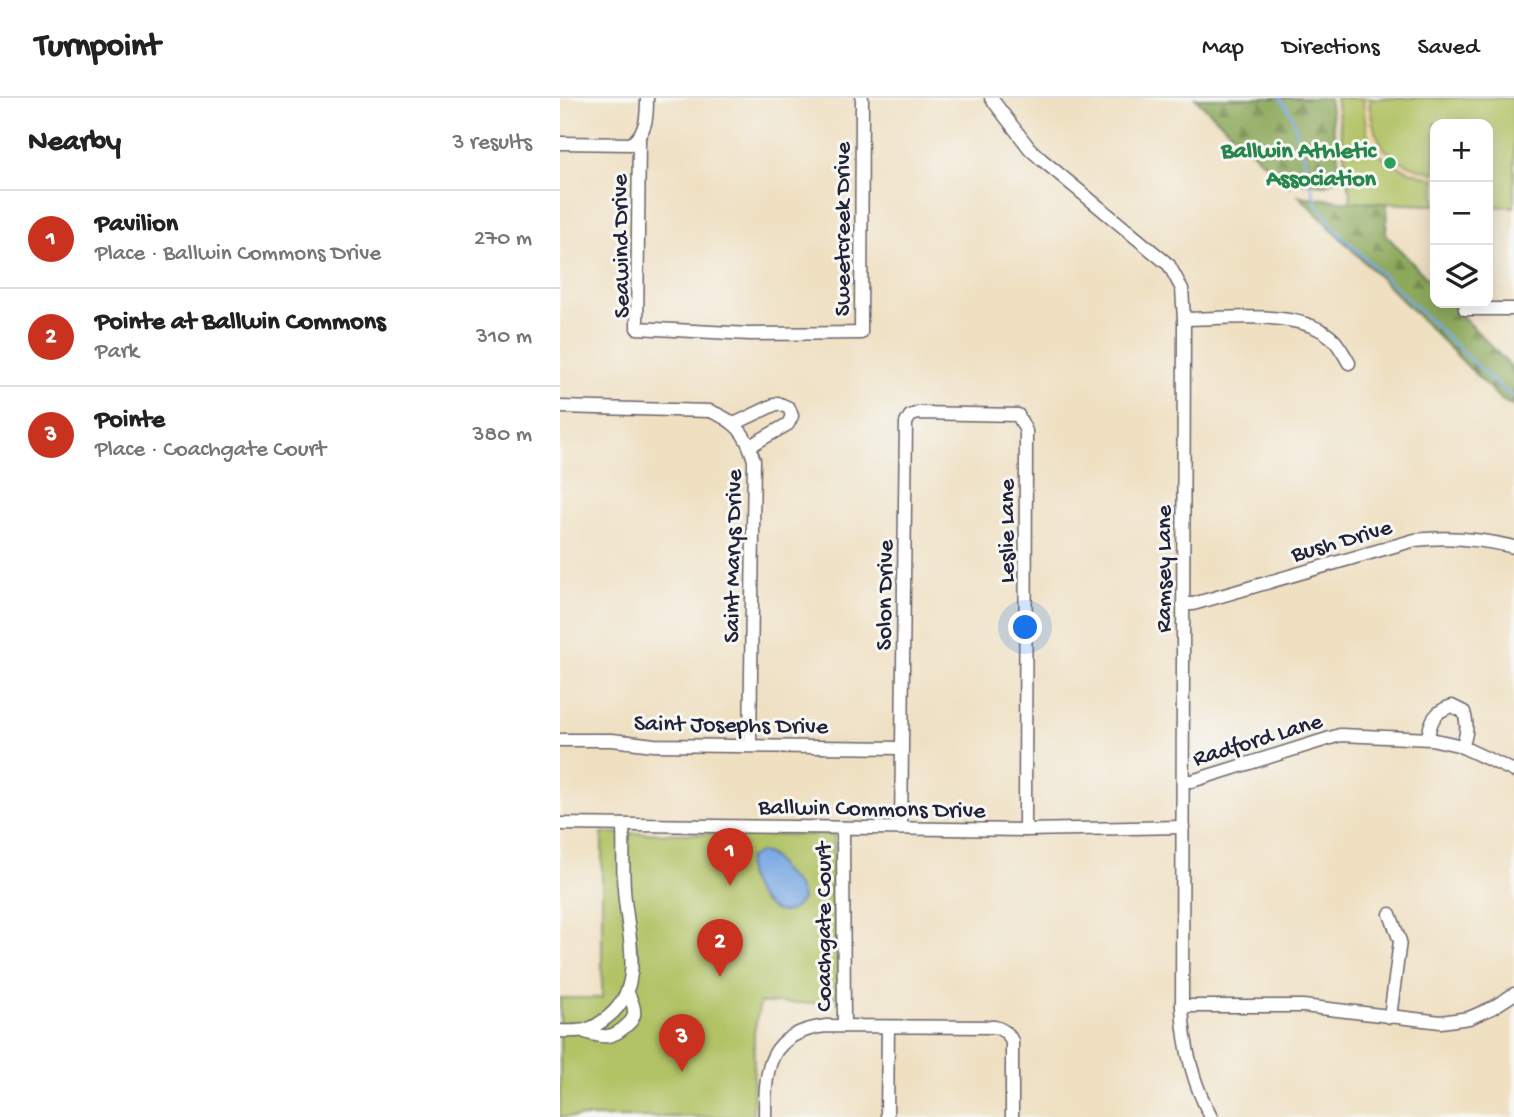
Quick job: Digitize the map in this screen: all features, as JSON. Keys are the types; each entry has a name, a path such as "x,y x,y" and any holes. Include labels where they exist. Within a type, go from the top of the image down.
{"street":[{"name":"Seawind Drive","path":"647,98 647,122 639,138 637,328 750,334"},
{"name":"Sweetcreek Drive","path":"750,334 861,333 862,98"},
{"name":"Ramsey Lane","path":"991,98 1036,154 1169,265 1182,289 1182,1006 1185,1043 1193,1076 1211,1117"},
{"name":"Seawind Drive","path":"560,143 631,144 639,138"},
{"path":"1465,309 1514,309"},
{"path":"1184,319 1299,320 1334,340 1349,363"},
{"name":"Saint Marys Drive","path":"733,424 778,403 789,408 792,416 788,424 750,446"},
{"name":"Saint Marys Drive","path":"560,407 709,411 728,419 743,433 754,460 750,745"},
{"name":"Solon Drive","path":"901,827 906,423 910,416 918,413 962,415"},
{"name":"Leslie Lane","path":"962,415 1018,415 1026,431 1025,830"},
{"name":"Bush Drive","path":"1183,604 1193,604 1415,540 1453,538 1514,547"},
{"path":"1428,738 1430,722 1441,709 1452,706 1464,712 1467,721 1467,733 1462,747"},
{"name":"Radford Lane","path":"1183,781 1192,781 1339,735 1428,738 1462,747 1514,771"},
{"name":"Saint Josephs Drive","path":"560,740 612,740 654,745 901,748"},
{"name":"Ballwin Commons Drive","path":"560,824 1025,830 1183,827"},
{"path":"585,1032 621,1006 631,982 631,930 625,897 623,825"},
{"name":"Coachgate Court","path":"843,828 844,1026"},
{"path":"1390,914 1400,941 1390,1017"},
{"path":"560,1031 613,1037 633,1019 635,1011 628,993"},
{"path":"1182,1006 1303,1006 1441,1022 1469,1018 1514,994"},
{"name":"Coachgate Court","path":"765,1117 768,1064 783,1042 803,1030 844,1026 995,1027 1004,1031 1012,1041 1012,1117"},
{"path":"887,1117 888,1027"}],"green space":[{"path":"1195,98 1329,98 1341,177 1325,185 1295,182 1288,186"},
{"name":"Ballwin Athletic Association","path":"1336,98 1514,98 1514,207 1493,206 1493,119 1430,119 1430,205 1351,202"},
{"path":"1299,196 1387,203 1386,235 1430,282 1430,308 1455,308 1514,370 1514,407 1500,399"},
{"path":"602,833 834,835 839,995 824,1003 760,1003 754,1032 753,1117 560,1117 560,998 602,998"}],"sand":[{"path":"1363,98 1369,98 1374,129 1386,150 1405,164 1430,172 1430,178 1401,168 1378,153 1368,136"}],"water":[{"path":"759,852 771,856 798,887 802,899 793,909 783,912 773,910 756,893 748,869 749,858"}],"waterway":[{"path":"1280,98 1292,115 1316,203 1340,234 1500,388 1514,397"}],"place":[{"name":"Ballwin Athletic Association","path":"1390,163"},
{"name":"Pavilion","path":"730,886"},
{"name":"Pointe at Ballwin Commons","path":"720,977"},
{"name":"Pointe","path":"682,1072"}]}
